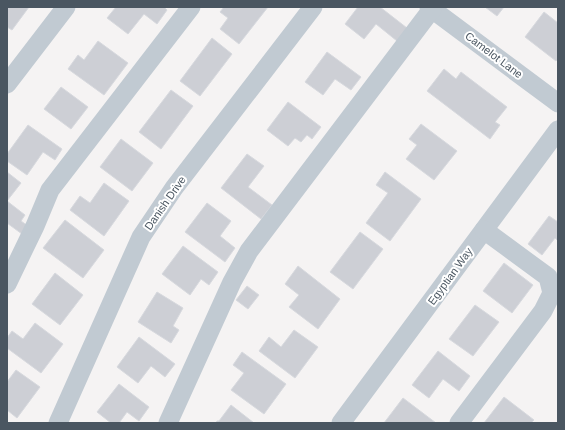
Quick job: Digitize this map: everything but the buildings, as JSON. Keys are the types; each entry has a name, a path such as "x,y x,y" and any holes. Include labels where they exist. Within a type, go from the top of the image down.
{"street":[{"path":"7,84 66,7"},
{"path":"7,284 35,226 50,190 191,7"},
{"name":"Danish Drive","path":"58,423 141,238 174,188 313,7"},
{"path":"168,423 232,282 249,251 431,8"},
{"name":"Camelot Lane","path":"431,8 558,103"},
{"name":"Egyptian Way","path":"341,423 558,130"},
{"path":"459,423 543,311 552,293 548,277 484,230"}]}
